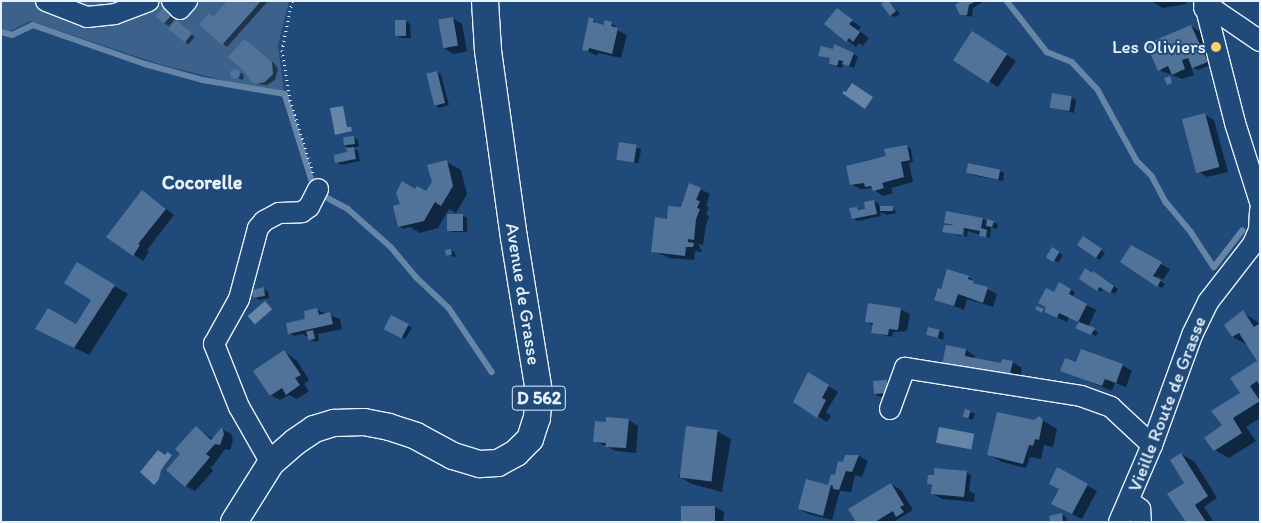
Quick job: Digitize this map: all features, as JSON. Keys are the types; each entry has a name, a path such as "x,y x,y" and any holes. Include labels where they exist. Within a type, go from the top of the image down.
{"main road":[{"name":"Avenue de Grasse","path":"234,522 271,463 295,442 314,430 334,423 364,422 389,426 416,436 453,456 480,464 498,463 516,453 530,440 537,418 539,392 512,228 488,50 485,1"}],"street":[{"path":"46,1 87,17 114,14 149,1"},
{"path":"172,1 180,9 187,1"},
{"path":"1204,4 1260,41"},
{"path":"1204,4 1235,123 1260,202"},
{"path":"271,463 238,407 214,344 239,299 258,228 264,221 279,213 302,212 309,207 316,193"},
{"name":"Vieille Route de Grasse","path":"1119,522 1152,446 1185,351 1208,302 1256,245 1260,211"},
{"path":"890,409 905,368 1081,396 1111,407 1152,446"},
{"path":"1129,502 1140,510 1141,522"}],"path":[{"path":"292,1 282,50 290,100 316,193"}],"shaded area":[{"path":"1,1 289,1 278,45 284,92 226,81 159,64 30,21 8,32 1,28"},
{"path":"852,83 873,97 865,109 842,93 846,92"},
{"path":"343,106 347,127 351,127 352,131 335,135 330,108"},
{"path":"265,301 272,309 255,324 248,316"},
{"path":"939,427 974,434 971,450 936,443"},
{"path":"158,450 165,455 167,452 172,455 161,470 159,479 154,485 140,472"}],"building":[{"path":"227,1 261,1 222,45 199,25 209,13 213,17"},
{"path":"889,1 896,11 890,16 881,4"},
{"path":"961,1 976,1 969,5 967,15 960,15 955,5"},
{"path":"163,8 171,15 164,24 156,16"},
{"path":"837,8 853,20 849,24 860,32 853,42 849,38 846,42 824,24"},
{"path":"453,17 458,46 443,48 438,20"},
{"path":"589,17 594,19 593,22 604,25 604,20 612,22 611,26 618,28 612,54 589,48 588,51 582,50"},
{"path":"176,20 192,33 185,43 168,29"},
{"path":"395,20 406,20 406,36 395,36"},
{"path":"1191,25 1208,62 1192,68 1188,58 1182,60 1185,69 1172,75 1168,66 1158,71 1146,44"},
{"path":"972,31 1007,54 988,83 953,60"},
{"path":"244,39 272,62 273,74 265,82 257,84 251,82 244,71 228,57"},
{"path":"834,44 854,53 849,66 842,64 843,61 839,60 837,66 829,64 830,58 818,56 821,46 833,49"},
{"path":"233,69 237,69 240,74 239,78 233,79 230,76 230,72"},
{"path":"437,71 445,103 434,106 426,74"},
{"path":"1170,76 1172,83 1167,85 1164,78"},
{"path":"1052,93 1072,96 1069,111 1050,108"},
{"path":"1205,113 1219,167 1196,173 1182,119"},
{"path":"354,136 355,144 344,145 343,137"},
{"path":"619,142 637,145 634,163 616,160"},
{"path":"907,145 910,160 901,162 904,177 882,183 884,188 873,191 871,186 865,187 864,183 850,185 846,166 886,156 884,149"},
{"path":"354,147 356,159 335,163 334,155 347,152 346,148"},
{"path":"447,160 453,186 441,206 435,202 424,221 398,227 393,206 400,204 396,193 402,181 415,189 417,186 426,191 432,182 427,165"},
{"path":"968,163 1000,170 998,180 966,173"},
{"path":"689,183 701,188 696,200 700,201 697,208 700,209 696,219 694,240 688,239 688,242 694,243 693,247 686,247 685,256 651,252 655,217 667,219 668,206 681,207"},
{"path":"142,190 166,209 138,244 140,245 133,256 106,237"},
{"path":"874,200 877,214 852,219 849,208 865,209 864,202"},
{"path":"880,206 893,206 893,211 880,211"},
{"path":"946,211 983,218 981,228 987,230 986,237 979,236 980,231 964,228 962,235 942,232 944,225 954,225 944,223"},
{"path":"447,214 463,214 463,231 447,231"},
{"path":"987,219 994,221 992,227 986,226"},
{"path":"1083,236 1102,249 1096,258 1077,245"},
{"path":"1131,245 1162,262 1153,276 1161,280 1157,287 1120,262"},
{"path":"1052,247 1060,252 1053,262 1046,257"},
{"path":"451,249 452,255 446,256 445,250"},
{"path":"77,262 115,285 74,348 35,329 48,308 76,324 91,300 64,283"},
{"path":"1085,268 1092,273 1093,271 1114,286 1110,293 1099,287 1097,291 1079,279"},
{"path":"947,269 969,276 968,279 974,281 973,283 988,287 983,303 958,294 954,306 934,300 938,288 941,289"},
{"path":"1059,282 1071,289 1069,294 1087,304 1078,322 1059,313 1057,318 1044,312 1046,307 1038,303 1046,288 1054,292"},
{"path":"264,287 265,296 253,298 252,290"},
{"path":"868,303 901,308 898,330 889,329 888,335 871,333 873,323 865,322"},
{"path":"1037,306 1044,309 1042,313 1035,309"},
{"path":"317,308 319,315 330,312 333,324 288,334 286,323 305,319 304,311"},
{"path":"1243,310 1254,327 1260,323 1260,386 1257,381 1250,386 1260,401 1233,418 1242,433 1214,451 1204,438 1222,425 1211,411 1240,393 1230,378 1257,361 1239,333 1232,337 1224,325"},
{"path":"391,315 409,324 402,338 384,329"},
{"path":"1079,322 1095,328 1091,335 1075,328"},
{"path":"928,327 940,330 938,338 926,335"},
{"path":"313,330 315,339 308,340 306,332"},
{"path":"946,345 966,349 965,356 1001,363 1002,359 1013,361 1009,378 942,365"},
{"path":"1081,349 1123,364 1116,383 1105,379 1102,386 1060,371 1065,358 1076,362"},
{"path":"284,350 301,375 295,378 300,385 286,395 282,388 270,396 253,371"},
{"path":"808,372 829,385 822,398 826,400 817,418 793,402"},
{"path":"887,380 888,393 874,394 873,381"},
{"path":"965,409 971,411 968,418 963,417"},
{"path":"997,412 1034,420 1039,416 1043,420 1039,440 1035,439 1033,446 1029,445 1023,464 987,455"},
{"path":"606,417 629,419 626,448 605,447 606,443 593,442 595,421 606,422"},
{"path":"196,426 211,440 222,427 224,434 220,445 215,444 206,454 210,457 185,487 166,470 180,454 175,449"},
{"path":"686,426 718,430 711,482 680,478"},
{"path":"1181,453 1208,496 1195,505 1206,522 1186,522 1167,494 1184,483 1170,460"},
{"path":"845,455 859,455 852,472 846,471 839,490 833,489 831,485 823,516 798,509 806,479 828,485 831,474 835,475 838,461 843,462"},
{"path":"1057,467 1088,484 1072,514 1051,504 1059,489 1049,484"},
{"path":"934,468 967,471 964,497 931,494 932,485 927,484 928,475 934,475"},
{"path":"891,483 904,505 900,507 904,512 896,517 893,511 875,522 856,522 848,509"},
{"path":"681,506 715,506 715,522 681,522"},
{"path":"1062,513 1063,522 1050,522 1049,516"}],"waterway":[{"path":"1007,1 1047,52 1072,62 1098,90 1137,161 1152,176 1166,202 1191,232 1214,267 1242,231"},
{"path":"1,32 12,35 33,25 145,64 203,80 285,94 314,187"},
{"path":"320,194 348,209 391,247 416,277 449,308 492,372"}],"place":[{"name":"Les Oliviers","path":"1216,47"}],"district":[{"name":"Cocorelle","path":"202,182"}]}
